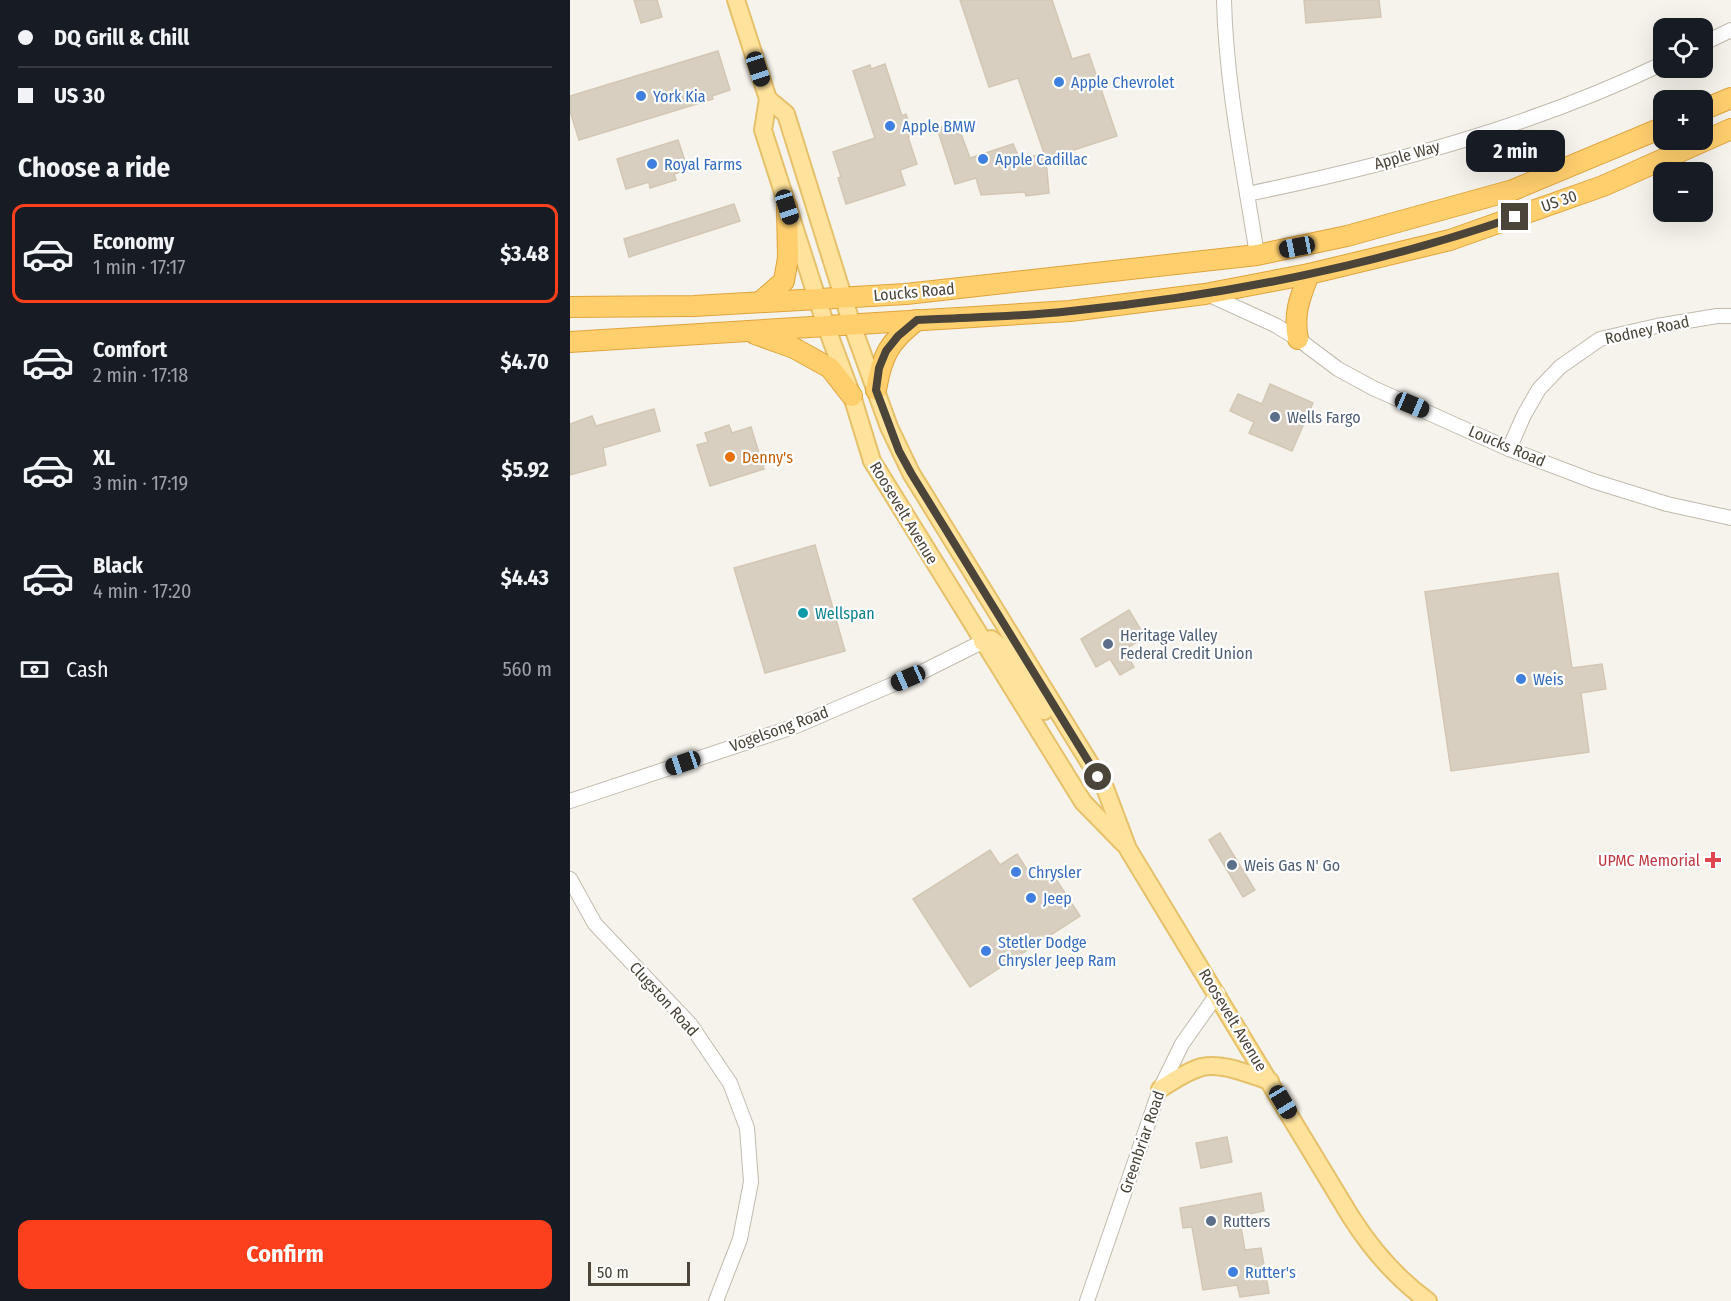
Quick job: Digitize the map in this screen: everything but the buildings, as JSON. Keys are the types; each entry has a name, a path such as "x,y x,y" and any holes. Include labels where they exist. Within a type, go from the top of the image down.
{"highway":[{"path":"1713,105 1731,98"},
{"name":"US 30","path":"1205,294 1309,274 1461,236 1603,186 1731,129"},
{"name":"US 30","path":"1257,255 1347,237 1513,190 1653,132"},
{"path":"760,302 784,281 788,258 787,207"},
{"name":"Loucks Road","path":"570,307 694,306 906,294 1257,255"},
{"path":"1298,339 1297,302 1309,274"},
{"name":"Loucks Road","path":"570,342 1070,311 1205,294"},
{"path":"876,390 879,368 886,351 898,336 917,320"},
{"path":"747,331 794,348 830,368 852,396"}],"main road":[{"name":"Roosevelt Avenue","path":"736,0 768,99 763,130 872,461 1083,802 1128,849"},
{"name":"Roosevelt Avenue","path":"768,99 786,114 852,325 896,443 911,473 1105,788 1128,849 1218,993 1363,1235 1378,1256 1428,1301"},
{"path":"982,642 991,639 1005,650 1067,746 1091,765"},
{"path":"1160,1089 1189,1072 1212,1066 1270,1081"}],"street":[{"path":"1224,0 1224,21 1235,116 1257,255"},
{"path":"1713,39 1731,30"},
{"name":"Apple Way","path":"1247,194 1379,164 1495,130 1556,108 1653,68"},
{"name":"Loucks Road","path":"1205,294 1275,325 1338,369 1373,388 1509,449 1593,481 1668,504 1731,519"},
{"name":"Rodney Road","path":"1509,449 1524,415 1539,390 1560,367 1600,339 1657,326 1717,316 1731,316"},
{"name":"Vogelsong Road","path":"570,801 796,726 928,669 982,642"},
{"name":"Clugston Road","path":"570,879 595,924 690,1024 730,1083 747,1128 751,1182 740,1239 716,1301"},
{"name":"Greenbriar Road","path":"1087,1301 1160,1089 1182,1044 1218,993"}],"place":[{"name":"Apple Chevrolet","path":"1059,82"},
{"name":"York Kia","path":"641,96"},
{"name":"Apple BMW","path":"890,126"},
{"name":"Apple Cadillac","path":"983,159"},
{"name":"Royal Farms","path":"652,164"},
{"name":"Wells Fargo","path":"1275,417"},
{"name":"Denny's","path":"730,457"},
{"name":"Wellspan","path":"803,613"},
{"name":"Heritage Valley Federal Credit Union","path":"1108,644"},
{"name":"Weis","path":"1521,679"},
{"name":"UPMC Memorial","path":"1713,860"},
{"name":"Weis Gas N' Go","path":"1232,865"},
{"name":"Chrysler","path":"1016,872"},
{"name":"Jeep","path":"1031,898"},
{"name":"Stetler Dodge Chrysler Jeep Ram","path":"986,951"},
{"name":"Rutters","path":"1211,1221"},
{"name":"Rutter's","path":"1233,1272"}],"route":[{"path":"1098,777 899,451 876,390 879,368 889,347 917,320 1070,311 1205,294 1309,274 1450,240 1515,217"}]}
